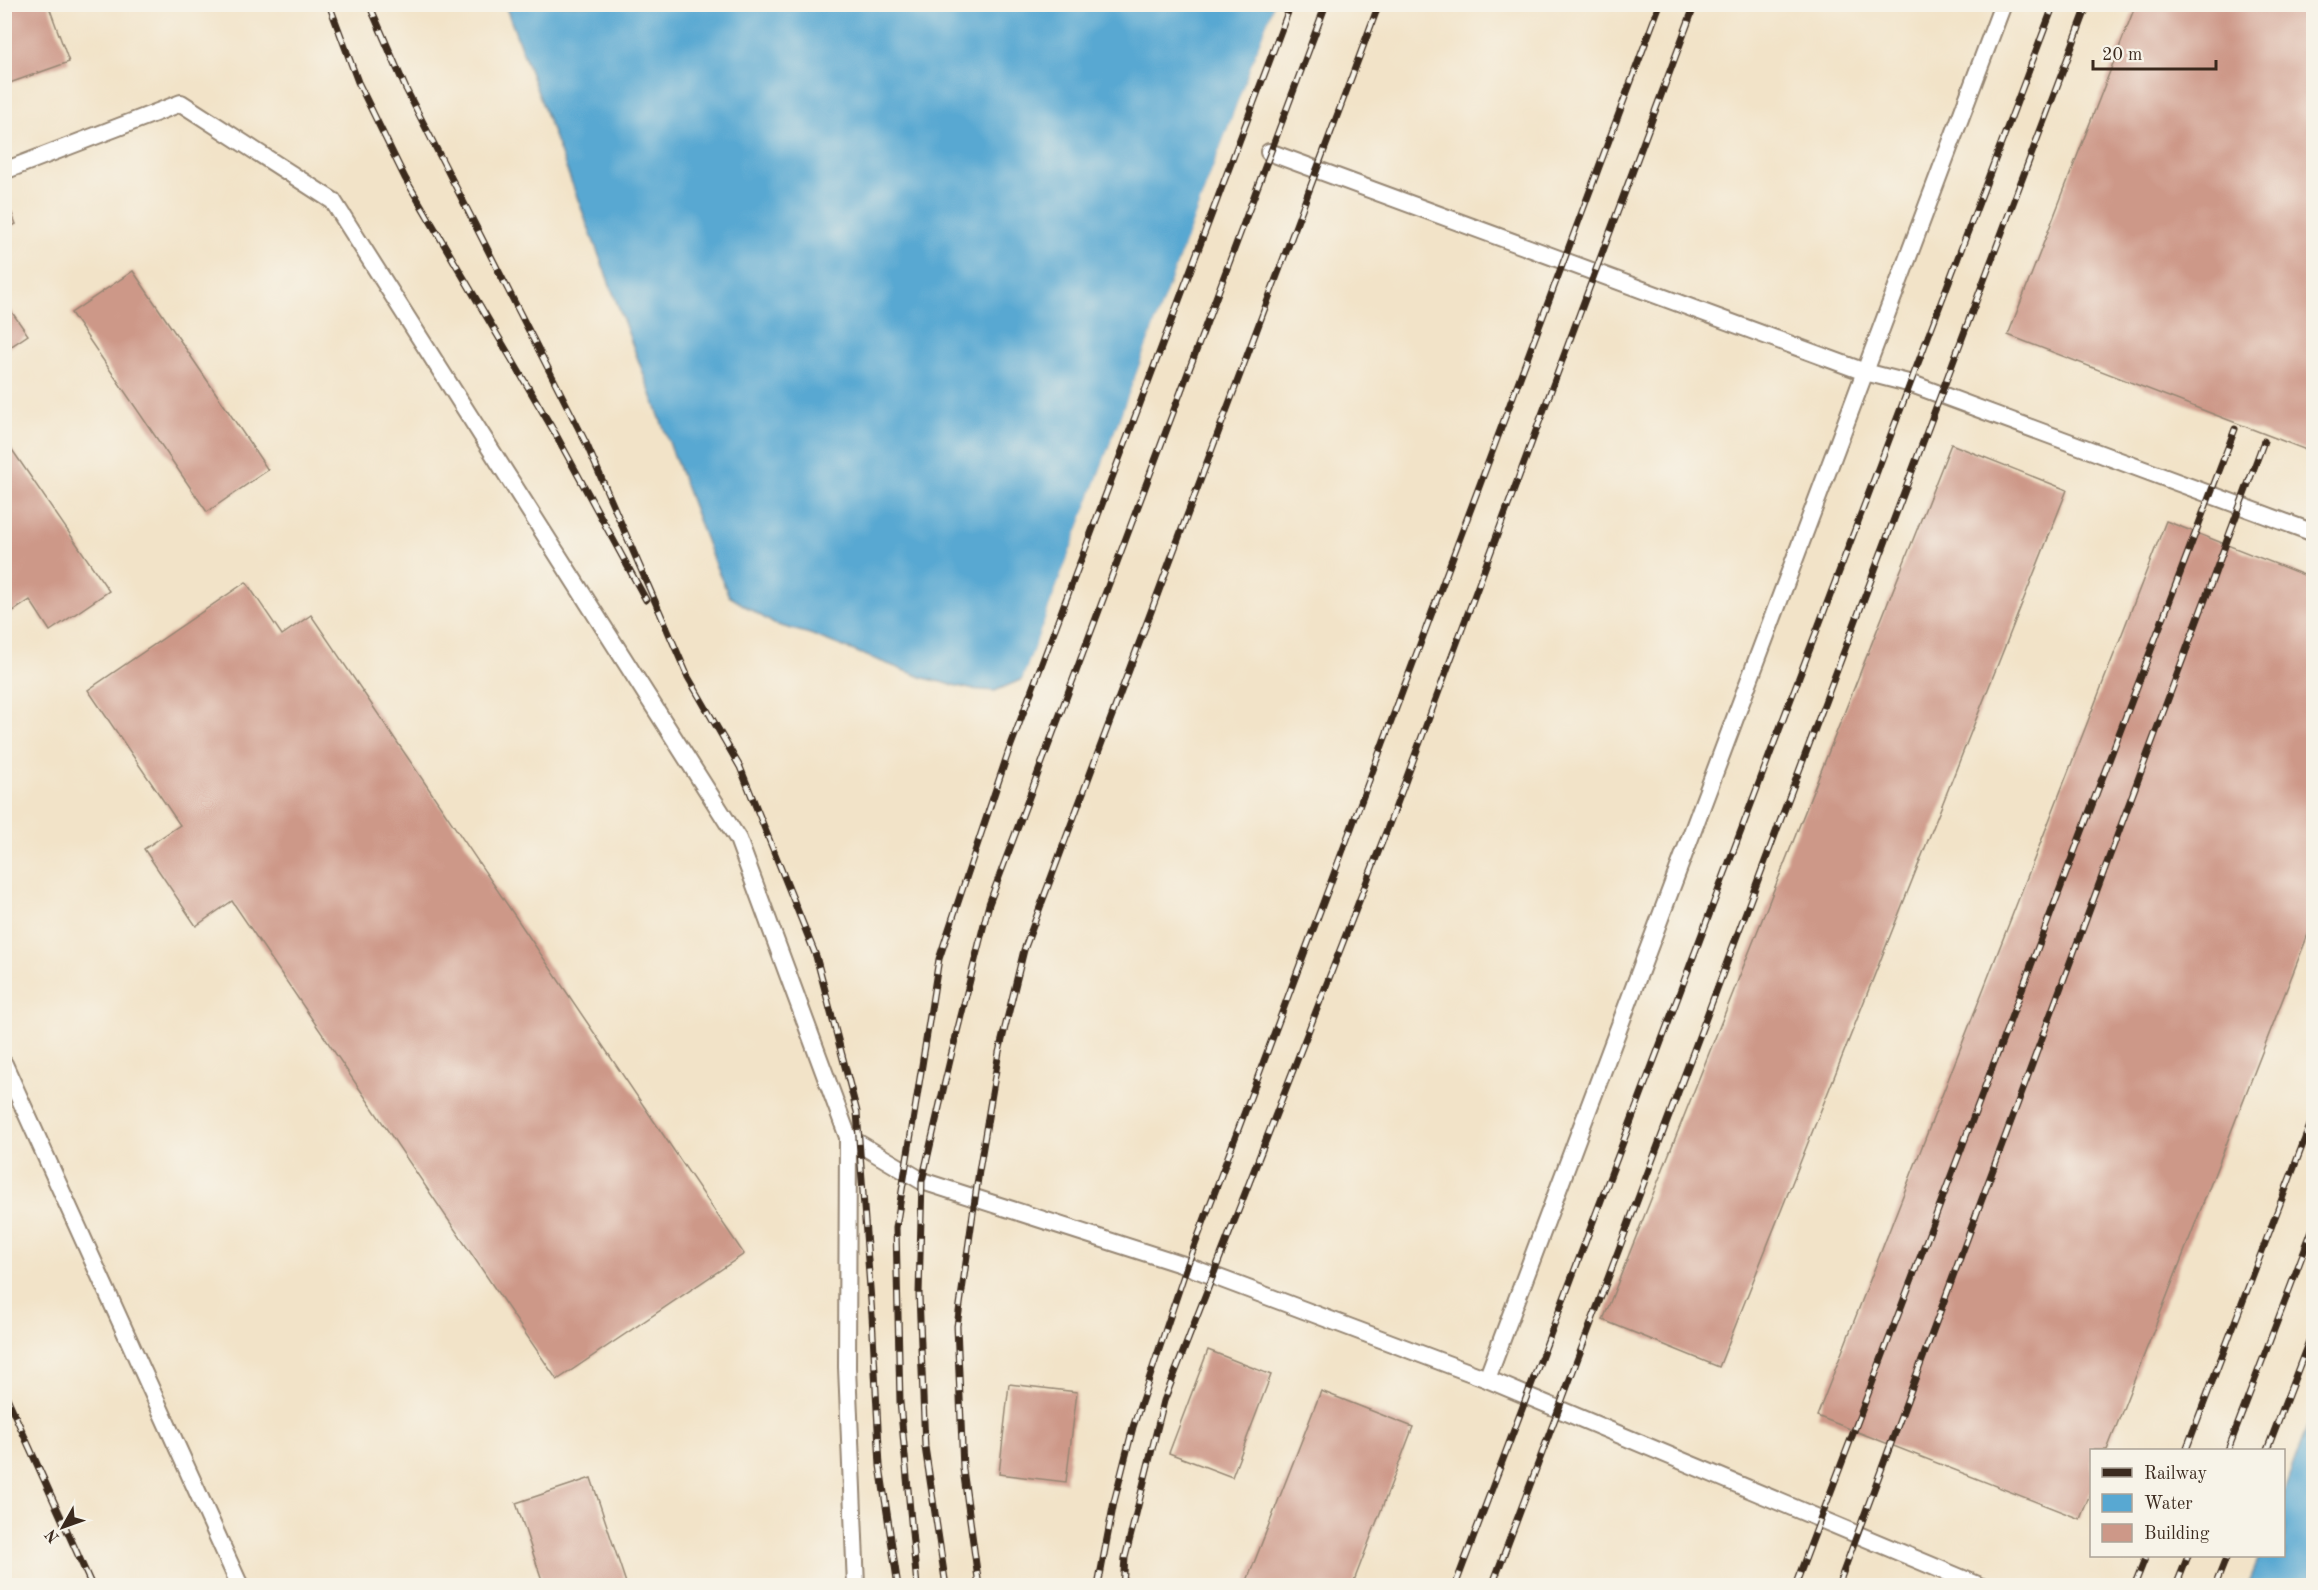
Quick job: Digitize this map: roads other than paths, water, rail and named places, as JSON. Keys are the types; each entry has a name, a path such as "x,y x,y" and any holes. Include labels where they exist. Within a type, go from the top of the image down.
{"lane":[{"path":"1487,1379 2003,4"},
{"path":"4,171 181,103 333,201 738,839 848,1137 847,1367 856,1586"},
{"path":"1269,152 1865,372 1912,384 2313,533"},
{"path":"4,1064 240,1586"},
{"path":"848,1137 922,1181 1187,1266 1487,1379 1980,1586"}],"water":[{"path":"505,5 1274,5 1023,679 995,691 970,689 924,678 810,634 774,624 729,596 714,562"},
{"path":"2313,1410 2313,1585 2248,1585 2260,1557 2285,1557 2285,1488"}],"railway":[{"path":"329,4 358,82 405,178 555,433 646,600"},
{"path":"369,4 406,89 586,443 688,677 740,767 816,956 857,1112 872,1315 880,1466 898,1586"},
{"path":"917,1586 900,1402 896,1228 939,959 1008,753 1291,4"},
{"path":"946,1586 925,1447 919,1294 922,1181 951,1056 989,904 1326,4"},
{"path":"979,1586 963,1469 957,1326 999,1052 1024,950 1379,4"},
{"path":"1098,1586 1114,1502 1133,1427 1187,1266 1660,4"},
{"path":"1123,1586 1125,1558 1164,1401 1395,809 1695,4"},
{"path":"1455,1586 2054,4"},
{"path":"1492,1586 2088,4"},
{"path":"1795,1586 2235,429"},
{"path":"1838,1586 2264,441"},
{"path":"2186,1449 2314,1115"},
{"path":"2228,1449 2314,1225"},
{"path":"2267,1449 2314,1328"},
{"path":"4,1391 92,1586"},
{"path":"2134,1586 2146,1557"},
{"path":"2176,1586 2188,1557"},
{"path":"2215,1586 2227,1557"}]}
